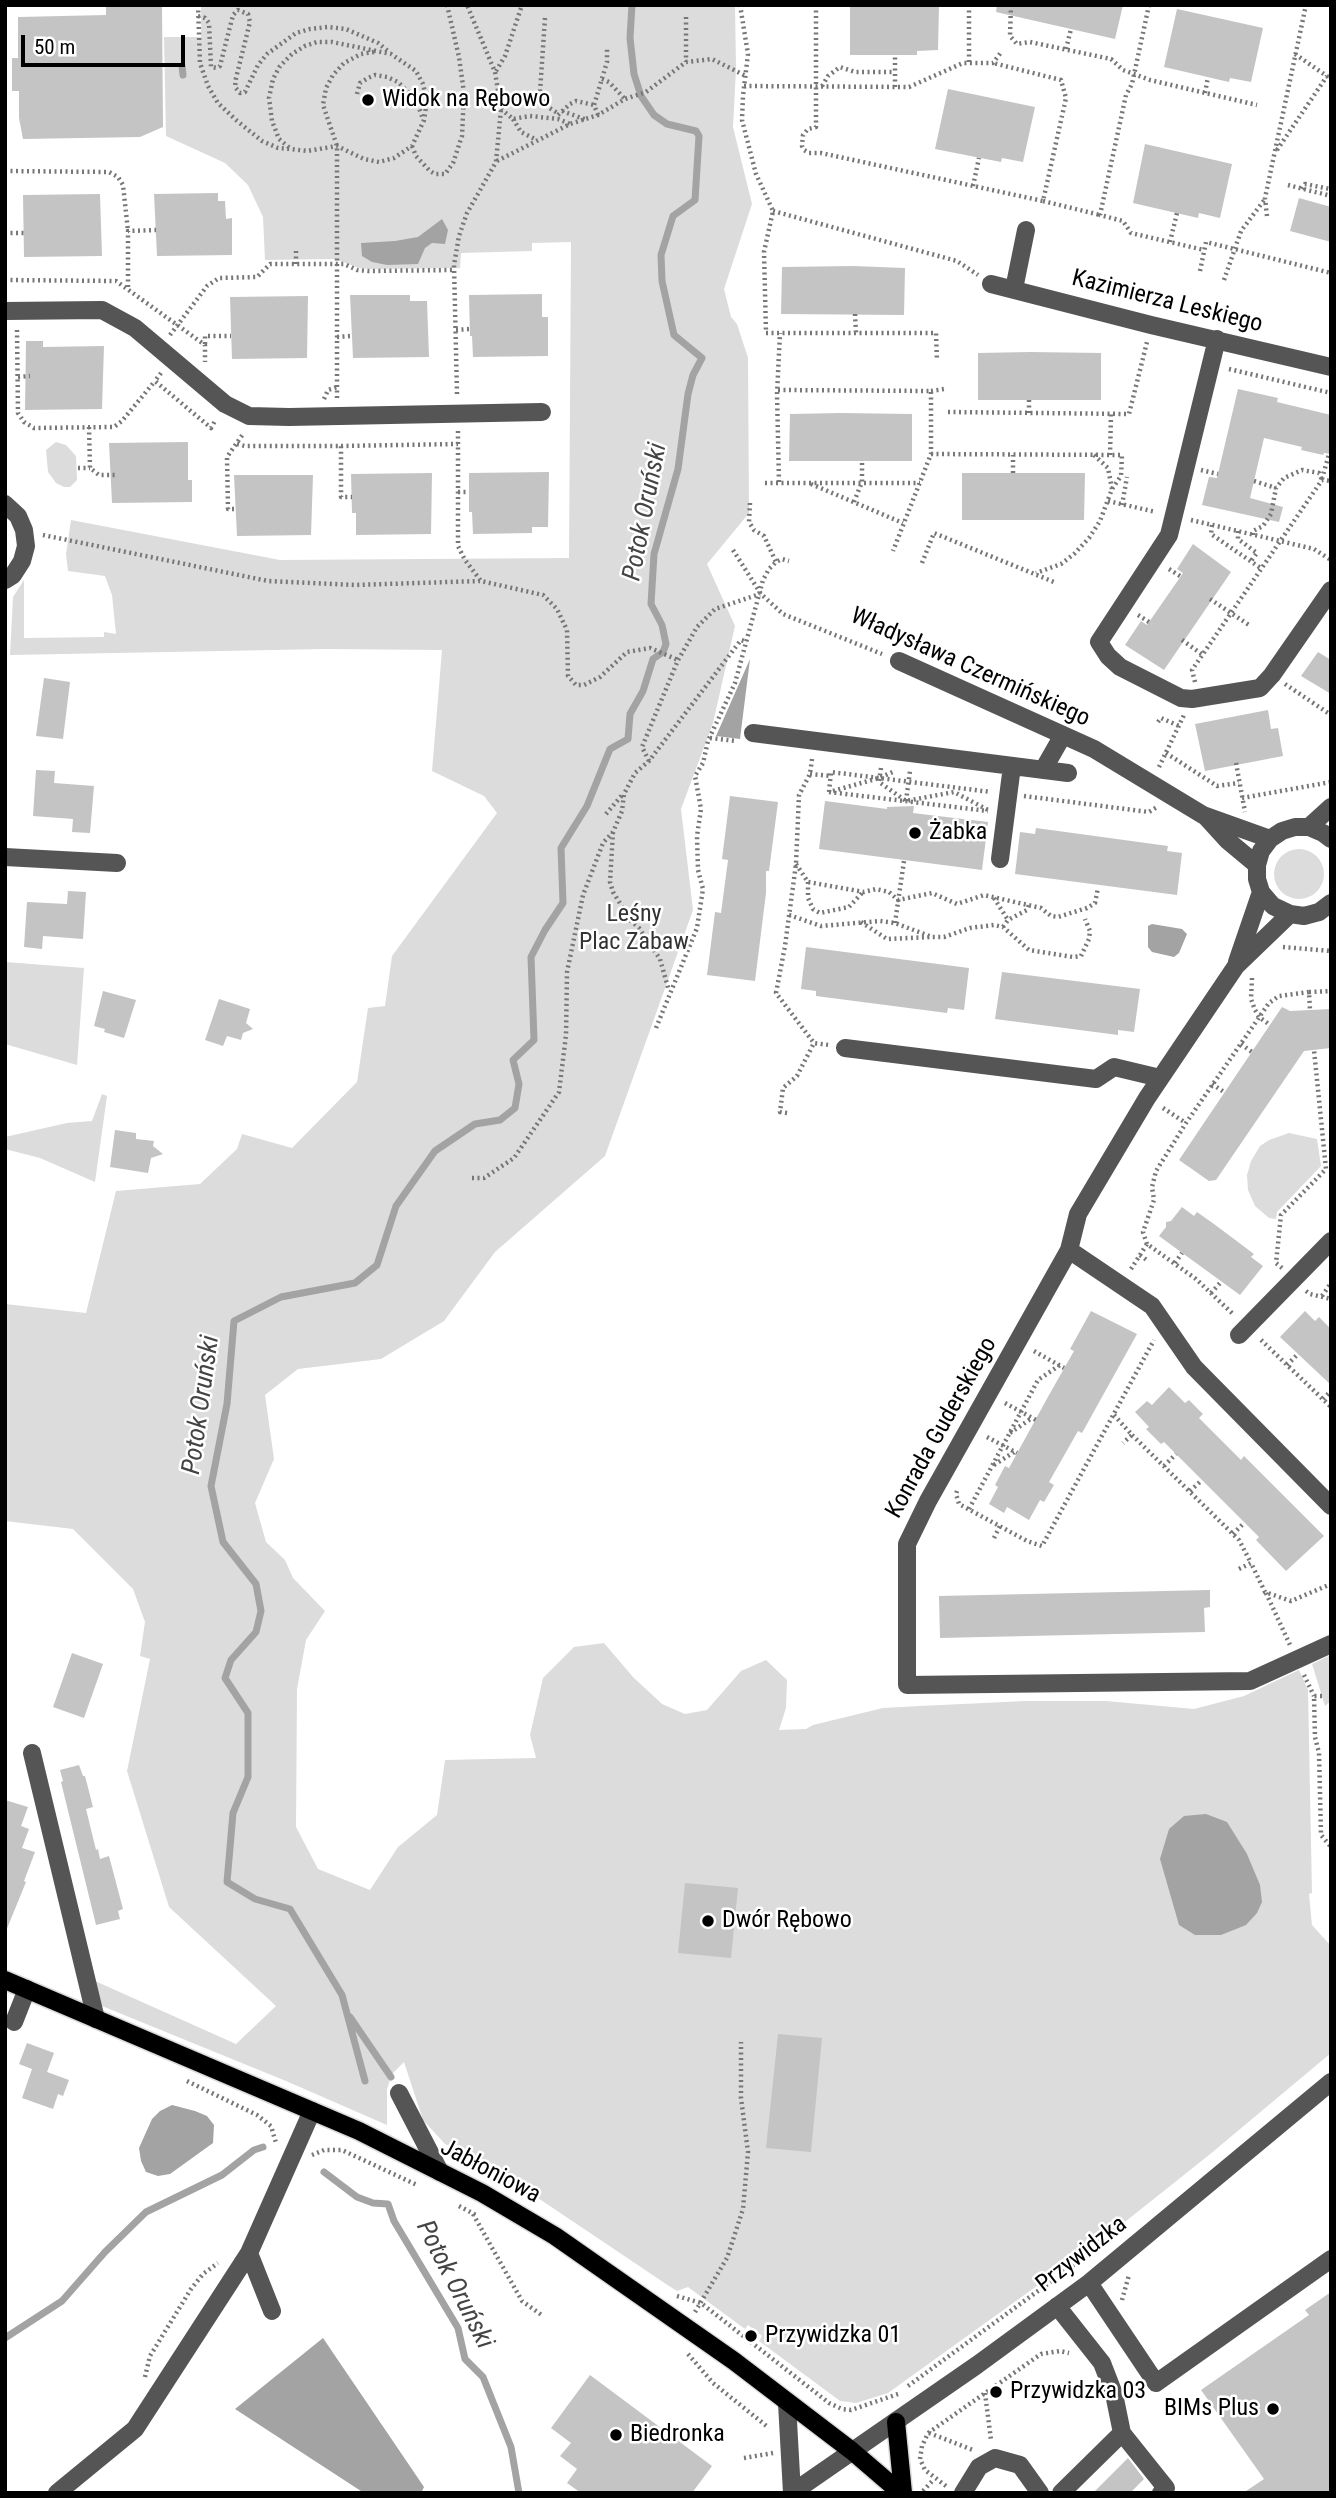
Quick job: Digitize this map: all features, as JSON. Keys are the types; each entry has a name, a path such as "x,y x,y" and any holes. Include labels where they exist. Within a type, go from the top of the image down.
{"main road":[{"name":"Jabłoniowa","path":"5,1980 312,2111 482,2193 555,2236 734,2361 852,2451 902,2493"},
{"path":"896,2421 902,2493"}],"street":[{"path":"1014,289 1026,230"},
{"name":"Kazimierza Leskiego","path":"991,284 1331,367"},
{"path":"11,317 102,310 135,328 159,356 239,413 260,417 542,412"},
{"path":"1217,339 1169,535 1099,642 1108,656 1120,667 1172,695 1192,699 1260,688 1331,590"},
{"path":"5,503 18,516 24,530 26,546 22,561 13,575 5,580"},
{"name":"Władysława Czermińskiego","path":"899,661 1094,749 1203,815 1270,839"},
{"path":"753,733 1011,773 1043,770 1068,773"},
{"path":"1043,770 1063,736"},
{"path":"1000,859 1011,773"},
{"path":"1309,827 1331,807"},
{"name":"Władysława Czermińskiego","path":"1203,815 1227,840 1257,864"},
{"path":"1327,912 1304,916 1290,914 1273,906 1261,892 1256,879 1261,850 1270,839 1282,831 1309,827 1331,839"},
{"path":"5,857 117,863"},
{"name":"Konrada Guderskiego","path":"1236,966 1261,892"},
{"name":"Konrada Guderskiego","path":"1290,914 1236,966 1147,1098 1078,1214 1069,1250 928,1501 907,1544 907,1685 1250,1681 1297,1660"},
{"path":"845,1048 1096,1079 1114,1067 1160,1078"},
{"path":"1243,1331 1331,1241"},
{"path":"1069,1250 1152,1306 1194,1367 1331,1506"},
{"path":"1297,1660 1331,1644"},
{"path":"32,1753 96,2019"},
{"path":"15,2022 27,1989"},
{"name":"Przywidzka","path":"792,2493 1089,2283 1331,2082"},
{"path":"400,2093 440,2172"},
{"path":"57,2493 135,2429 249,2253 312,2111"},
{"path":"249,2253 272,2311"},
{"path":"1089,2283 1156,2383 1331,2259"},
{"path":"1057,2306 1102,2363 1115,2394 1122,2432 1166,2488 1161,2493"},
{"path":"787,2403 792,2493"},
{"path":"1061,2493 1122,2432"},
{"path":"957,2491 979,2467 995,2458 1020,2465 1040,2493"}],"path":[{"path":"198,5 198,16 200,63 208,86 218,103 262,141 307,151 337,146 364,159 379,162 394,158 412,146 424,120 427,101 423,84 416,71 378,43 346,29 328,27 296,33 267,54 258,65 245,92 240,93 235,87 250,22 248,14 238,10 233,15 220,66 217,68 211,67 209,23 198,16"},
{"path":"412,146 416,156 429,171 435,174 444,173 453,163 462,136 464,93 447,5"},
{"path":"467,5 495,72 501,109 496,162 467,213 459,236 454,270 458,546 481,581"},
{"path":"495,72 505,56 522,5"},
{"path":"740,5 748,54 742,120 751,156 773,211 764,252 766,333 936,333 937,361"},
{"path":"816,5 819,86 816,127 808,129 802,140 804,150 1100,215 1123,221 1130,233 1204,250"},
{"path":"969,5 969,63"},
{"path":"1011,5 1010,36 1017,44 1030,41 1111,59 1123,71 1257,105"},
{"path":"1100,215 1149,5"},
{"path":"1267,216 1265,198 1306,5"},
{"path":"686,17 686,62"},
{"path":"545,18 540,92 548,107 570,124"},
{"path":"1066,49 1071,30"},
{"path":"291,149 279,139 272,121 269,98 273,79 280,66 292,54 317,42 352,45 391,54"},
{"path":"598,116 594,105 607,61 607,48"},
{"path":"337,416 337,146 323,105 333,75 344,63 361,54 378,51"},
{"path":"993,63 1002,51"},
{"path":"1275,154 1329,77 1295,54"},
{"path":"895,55 895,87"},
{"path":"496,162 570,124 598,116 625,99 646,92 686,62 712,59 746,76"},
{"path":"744,86 909,88 950,68 969,63 993,63 1061,80 1066,98 1043,201"},
{"path":"819,86 840,67 855,72 895,72"},
{"path":"356,94 360,83 368,78 375,75 387,77 398,82 409,93 424,120"},
{"path":"1205,93 1208,77"},
{"path":"602,79 609,82 625,99"},
{"path":"559,115 576,101 594,105"},
{"path":"501,109 513,119 521,132 537,140"},
{"path":"513,119 559,115 587,120"},
{"path":"972,186 979,158"},
{"path":"5,171 109,172 118,177 124,185 128,231 128,288"},
{"path":"1302,189 1305,184 1330,189 1331,187"},
{"path":"1288,185 1331,196"},
{"path":"1224,280 1241,230 1265,198"},
{"path":"773,211 957,261 991,284"},
{"path":"1170,242 1177,213"},
{"path":"128,231 156,230"},
{"path":"5,233 26,233"},
{"path":"1200,271 1206,243 1331,272"},
{"path":"296,250 296,264"},
{"path":"11,317 18,377 18,413 24,422 34,428 114,427 165,369 159,356 178,324 208,286 219,278 257,277 270,264 337,264 368,271 454,270"},
{"path":"855,314 856,333"},
{"path":"178,324 205,345"},
{"path":"948,412 1129,414 1152,325"},
{"path":"456,330 470,329"},
{"path":"779,482 780,333"},
{"path":"205,368 205,336 231,336"},
{"path":"337,337 351,336"},
{"path":"1250,374 1331,393"},
{"path":"18,377 30,376"},
{"path":"155,381 211,428 220,413"},
{"path":"323,402 328,390 338,387"},
{"path":"778,390 944,389"},
{"path":"893,551 931,454 931,391"},
{"path":"1029,400 1029,413"},
{"path":"1110,455 1111,414"},
{"path":"89,427 90,468"},
{"path":"234,509 228,509 227,457 246,427"},
{"path":"237,443 245,446 341,446 458,443"},
{"path":"341,446 341,498 352,497"},
{"path":"931,454 1122,455 1121,476 1112,489 1100,521 1074,554 1049,570 1036,573"},
{"path":"1013,454 1013,472"},
{"path":"1159,767 1197,688 1192,670 1322,480 1329,454"},
{"path":"1094,455 1108,468 1112,489"},
{"path":"854,502 862,482 862,461"},
{"path":"78,468 90,468 99,475 115,475"},
{"path":"1253,535 1253,531 1263,526 1271,514 1276,488 1284,478 1302,470 1318,473 1322,480"},
{"path":"1122,505 1128,477"},
{"path":"1322,480 1331,481"},
{"path":"1254,481 1276,488"},
{"path":"808,482 904,523"},
{"path":"765,483 920,483"},
{"path":"458,492 469,492"},
{"path":"750,503 749,522 754,530 764,536 776,562"},
{"path":"1262,569 1211,534 1214,526 1314,549 1331,560"},
{"path":"24,530 71,542 268,581 355,585 481,581 542,595 557,609 566,631 568,676 576,685 584,685 600,677 627,652 650,648 678,660"},
{"path":"1238,531 1238,540 1257,553 1251,561"},
{"path":"922,563 934,533 1054,582"},
{"name":"Władysława Czermińskiego","path":"733,550 761,594 783,614 899,661"},
{"path":"656,1028 698,928 703,889 698,870 697,836 701,809 695,776 703,763 708,741 735,683 763,580 776,562 782,559 789,561"},
{"path":"649,761 642,747 678,660 697,627 715,609 761,594"},
{"path":"1210,599 1249,625"},
{"path":"606,814 624,793 635,773 649,761 741,640 747,642"},
{"path":"1182,640 1203,655"},
{"path":"1272,675 1331,715"},
{"path":"1158,722 1161,718 1179,726"},
{"path":"787,1113 780,1112 783,1088 797,1076 814,1043 776,993 796,864 799,795 810,774 814,741"},
{"path":"1166,753 1217,786 1239,783"},
{"path":"1236,763 1244,816"},
{"path":"829,792 879,778 911,764 906,802"},
{"path":"829,792 831,772 955,790 994,792"},
{"path":"992,812 996,777 1011,773 1026,780 1024,796 1149,811 1160,805"},
{"path":"810,774 831,776"},
{"path":"879,778 879,782 906,802"},
{"path":"1242,798 1331,782"},
{"path":"906,802 955,790 992,812"},
{"path":"829,792 992,812"},
{"path":"472,1178 484,1178 514,1158 559,1092 566,1035 567,972 583,895 603,843 613,832 622,811 624,793"},
{"path":"613,832 610,882 613,892 660,959 670,992"},
{"path":"895,923 904,861"},
{"path":"796,864 808,881 808,898 813,909 820,913 849,907 863,892"},
{"path":"808,881 863,892 876,889 889,892 898,900"},
{"path":"898,900 932,893 957,904 984,895 1041,908 1051,916 1058,917 1095,904 1098,888"},
{"path":"994,898 1008,920"},
{"path":"1003,927 1008,920 1027,910 1029,905"},
{"path":"789,915 821,926 861,922 895,923 932,937"},
{"path":"861,922 887,939 944,937 970,928 994,925 1003,927 1029,950 1073,957 1081,956 1089,939 1090,931 1085,919"},
{"path":"1276,945 1331,951"},
{"path":"1251,981 1251,999 1259,1017 1270,1025"},
{"path":"1331,991 1279,996 1269,1003 1185,1123 1156,1171 1152,1187 1154,1200 1143,1232 1147,1244 1211,1293 1243,1331 1287,1365 1331,1407"},
{"path":"1309,992 1310,1010"},
{"path":"1241,1044 1251,1052"},
{"path":"1278,1249 1281,1215 1326,1169 1314,1050"},
{"path":"1212,1084 1224,1092"},
{"path":"1147,1098 1185,1123"},
{"path":"1147,1244 1140,1255 1149,1261"},
{"path":"1175,1263 1182,1253"},
{"path":"1211,1293 1221,1282"},
{"path":"1322,1296 1331,1283"},
{"path":"1028,1361 1041,1339"},
{"path":"969,1509 1038,1380 1062,1366 1039,1353"},
{"path":"962,1483 956,1494 959,1504 1027,1541 1042,1546 1147,1353"},
{"path":"1287,1365 1297,1354"},
{"path":"1323,1399 1331,1391"},
{"path":"999,1415 1011,1393"},
{"path":"1009,1434 1034,1419 1010,1405"},
{"path":"1114,1415 1239,1540 1297,1660"},
{"path":"981,1448 993,1426"},
{"path":"1123,1443 1132,1435"},
{"path":"987,1437 1015,1453 993,1466"},
{"path":"1164,1466 1176,1454"},
{"path":"1190,1492 1202,1480"},
{"path":"1233,1534 1244,1523"},
{"path":"994,1538 1000,1526"},
{"path":"1239,1569 1251,1563"},
{"path":"1265,1592 1292,1601 1331,1584"},
{"path":"1322,1696 1314,1696 1315,1737 1319,1753 1321,1835 1331,1847"},
{"path":"684,2326 727,2258 743,2209 748,2152 741,2098 741,2042"},
{"path":"275,2150 276,2143"},
{"path":"309,2156 324,2150 342,2150 419,2186"},
{"path":"451,2202 485,2219"},
{"path":"472,2213 522,2301 543,2316"},
{"path":"675,2296 701,2302 829,2403 851,2410 895,2396 1101,2245"},
{"path":"145,2378 150,2356 191,2289 203,2274 227,2257"},
{"path":"957,2491 934,2479 925,2470 920,2459 928,2433 1041,2354 1060,2351 1077,2357"},
{"path":"686,2352 713,2383 772,2431"},
{"path":"985,2392 987,2420 995,2458"},
{"path":"928,2433 995,2458"},
{"path":"778,2445 779,2452"},
{"path":"744,2458 762,2455"},
{"path":"922,2493 934,2479"}],"green space":[{"name":"Leśny Plac Zabaw","path":"201,5 735,5 733,127 752,204 724,289 731,317 737,324 748,358 749,513 707,564 735,626 713,723 681,809 693,910 605,1156 495,1252 444,1321 381,1359 298,1369 265,1395 274,1459 255,1503 266,1542 285,1560 293,1578 325,1611 306,1640 297,1689 296,1827 318,1869 370,1890 398,1847 437,1815 445,1760 536,1758 530,1735 543,1678 574,1647 604,1643 633,1677 662,1704 685,1714 707,1710 741,1671 766,1660 787,1680 786,1708 779,1730 806,1729 883,1708 920,1706 1026,1701 1106,1701 1194,1709 1244,1696 1299,1670 1308,1690 1312,1893 1309,1894 1312,1925 1331,1946 1331,2053 1116,2229 888,2393 856,2403 840,2401 759,2341 762,2336 748,2325 745,2329 688,2287 677,2291 538,2198 534,2202 513,2190 481,2161 445,2144 423,2120 404,2062 392,2074 387,2089 387,2125 102,2006 95,1981 236,2044 276,2006 169,1907 127,1771 150,1659 140,1656 145,1622 133,1589 73,1529 5,1521 5,1304 86,1313 116,1191 200,1184 237,1149 242,1134 292,1148 357,1082 368,1008 385,1006 392,956 497,813 484,796 432,771 442,650 326,649 10,655 13,597 24,580 24,638 104,637 104,632 116,634 112,595 105,576 68,571 66,554 71,520 280,560 569,558 571,242 532,243 532,251 461,253 460,268 369,269 335,259 265,260 263,217 248,185 225,163 166,136 164,37 201,37"},
{"path":"56,442 66,445 76,456 77,480 70,487 56,483 48,472 46,450"},
{"path":"1299,849 1316,857 1324,874 1316,891 1299,899 1282,891 1274,874 1282,857"},
{"path":"5,962 84,968 77,1065 5,1044"},
{"path":"102,1094 107,1096 95,1182 40,1158 5,1149 5,1137 67,1123 92,1121"},
{"path":"1289,1133 1317,1139 1321,1166 1277,1212 1276,1219 1269,1218 1255,1206 1248,1190 1247,1175 1260,1146"},
{"path":"1331,1655 1331,1701 1325,1706 1312,1664"}],"shaded area":[{"path":"442,219 448,230 445,244 432,243 425,248 418,264 387,265 372,262 362,256 361,243 418,237"},
{"path":"750,659 740,739 716,736"},
{"path":"1152,924 1182,929 1187,934 1179,953 1174,957 1152,952 1148,947 1148,926"},
{"path":"1206,1814 1227,1822 1247,1854 1260,1885 1262,1902 1257,1913 1246,1925 1221,1935 1195,1935 1179,1925 1160,1859 1169,1829 1184,1816"},
{"path":"172,2105 207,2116 214,2125 213,2143 170,2174 158,2176 146,2172 139,2148 152,2119"},
{"path":"323,2338 424,2487 421,2493 364,2493 235,2409"}],"building":[{"path":"106,5 162,5 163,127 140,137 23,139 19,118 19,91 12,91 12,58 18,58 18,17 106,15"},
{"path":"850,5 939,5 938,50 917,51 917,55 850,55"},
{"path":"997,5 1123,5 1115,39 996,12"},
{"path":"1177,9 1263,28 1251,82 1230,78 1229,82 1164,67"},
{"path":"948,89 1035,107 1023,162 1002,158 1001,162 935,149"},
{"path":"1145,144 1232,164 1220,218 1199,213 1198,218 1133,203"},
{"path":"218,193 218,201 225,201 226,219 232,218 232,255 157,256 154,194"},
{"path":"100,194 102,256 24,257 23,195"},
{"path":"1299,198 1331,207 1331,242 1290,231"},
{"path":"782,267 905,268 904,315 781,314"},
{"path":"542,294 542,317 548,317 548,356 473,357 469,295"},
{"path":"350,295 410,295 410,301 427,301 429,357 353,358"},
{"path":"308,296 307,358 232,359 230,297"},
{"path":"26,341 43,341 43,347 104,346 102,409 25,410"},
{"path":"978,353 1101,353 1101,400 978,400"},
{"path":"1238,389 1278,398 1277,402 1331,415 1331,454 1301,450 1302,447 1264,438 1250,498 1283,507 1279,522 1202,505 1209,477 1217,478"},
{"path":"790,414 912,414 912,461 789,461"},
{"path":"188,442 188,480 192,480 192,502 112,503 109,443"},
{"path":"549,472 548,527 532,527 532,533 473,534 472,512 469,512 469,473"},
{"path":"432,473 431,534 356,535 356,513 352,513 351,474"},
{"path":"962,473 1085,473 1084,520 962,520"},
{"path":"234,475 313,475 311,535 237,536"},
{"path":"1193,544 1231,572 1164,670 1125,645 1141,621 1147,625 1183,573 1177,569"},
{"path":"1318,652 1331,660 1331,694 1301,676"},
{"path":"44,678 70,682 63,739 36,736"},
{"path":"1268,710 1271,729 1278,728 1283,756 1205,771 1195,724"},
{"path":"36,770 55,771 54,783 94,786 90,833 72,832 73,819 33,816"},
{"path":"730,796 778,802 769,871 766,871 766,893 755,981 707,975 715,912 721,913 728,860 722,859"},
{"path":"825,801 887,809 914,806 913,813 988,822 982,870 819,849"},
{"path":"1036,828 1168,846 1167,851 1182,853 1177,895 1015,874 1020,832 1035,834"},
{"path":"68,891 86,892 83,939 43,936 42,949 24,947 27,902 67,904"},
{"path":"806,947 969,968 964,1010 948,1008 947,1013 816,996 816,991 801,989"},
{"path":"1002,972 1140,989 1134,1032 1118,1030 1118,1035 995,1019"},
{"path":"103,991 136,1000 124,1038 94,1026"},
{"path":"219,999 250,1009 246,1023 253,1029 243,1033 241,1040 227,1036 223,1046 205,1040"},
{"path":"1282,1007 1290,1011 1331,1009 1331,1048 1304,1051 1216,1180 1209,1181 1179,1160"},
{"path":"115,1130 136,1133 136,1139 154,1141 153,1146 163,1154 151,1158 148,1173 110,1167"},
{"path":"1182,1207 1194,1216 1197,1212 1214,1224 1254,1254 1251,1257 1263,1266 1240,1295 1159,1236 1166,1227 1166,1222 1171,1221"},
{"path":"1091,1311 1137,1334 1082,1433 1078,1431 1049,1482 1054,1485 1044,1502 1040,1500 1029,1520 1007,1507 1004,1513 989,1504 998,1487 995,1485 1005,1466 1009,1468 1074,1351 1070,1349"},
{"path":"1305,1311 1315,1321 1319,1317 1331,1329 1331,1385 1280,1337"},
{"path":"1169,1387 1185,1403 1189,1400 1203,1414 1199,1418 1241,1460 1244,1456 1324,1536 1286,1571 1256,1540 1259,1537 1164,1442 1161,1444 1146,1429 1149,1427 1135,1412 1147,1401 1152,1405"},
{"path":"1210,1590 1210,1607 1204,1608 1205,1632 940,1638 939,1596"},
{"path":"72,1653 103,1664 84,1718 53,1707"},
{"path":"79,1765 85,1776 93,1807 86,1809 96,1850 98,1849 100,1859 109,1856 123,1909 118,1911 120,1919 96,1925 61,1782 60,1770"},
{"path":"5,1800 28,1807 21,1826 29,1829 22,1848 35,1852 6,1931"},
{"name":"Dwór Rębowo","path":"685,1883 738,1888 731,1958 678,1953"},
{"path":"778,2034 822,2038 811,2152 766,2148"},
{"path":"27,2043 54,2053 47,2072 69,2080 63,2096 58,2094 53,2109 22,2098 32,2069 19,2064"},
{"name":"BIMs Plus","path":"1331,2292 1331,2493 1243,2493 1264,2479 1201,2390 1309,2315 1305,2310"},
{"name":"Biedronka","path":"590,2375 712,2466 692,2493 581,2493 567,2483 577,2469 560,2456 571,2443 551,2428"},
{"path":"1128,2458 1144,2479 1130,2493 1093,2493"}],"waterway":[{"name":"Potok Oruński","path":"365,2081 342,1995 290,1909 255,1899 227,1882 233,1813 248,1777 248,1713 225,1678 231,1660 256,1632 261,1611 256,1584 223,1542 211,1486 227,1404 234,1321 281,1297 355,1283 377,1265 396,1206 435,1151 475,1124 500,1120 515,1108 519,1084 513,1060 534,1040 531,957 563,903 561,848 587,806 610,749 628,739 630,714 643,691 653,659 663,652 666,644 662,625 651,604 654,554 678,469 688,394 693,375 702,358 674,335 662,281 661,255 673,216 695,200 699,136 696,131 667,124 654,115 641,96 634,74 630,38 632,5"},
{"path":"182,66 183,75"},
{"path":"350,2017 391,2077"},
{"path":"5,2338 62,2301 105,2252 146,2212 222,2175 254,2150 263,2147"},
{"name":"Potok Oruński","path":"324,2172 357,2197 373,2203 388,2204 394,2221 458,2328 465,2359 483,2377 511,2447 519,2493"}],"place":[{"name":"Widok na Rębowo","path":"368,100"},
{"name":"Żabka","path":"915,833"},
{"name":"Dwór Rębowo","path":"708,1921"},
{"name":"Przywidzka 01","path":"751,2336"},
{"name":"Przywidzka 03","path":"996,2392"},
{"name":"BIMs Plus","path":"1273,2409"},
{"name":"Biedronka","path":"616,2435"}]}
